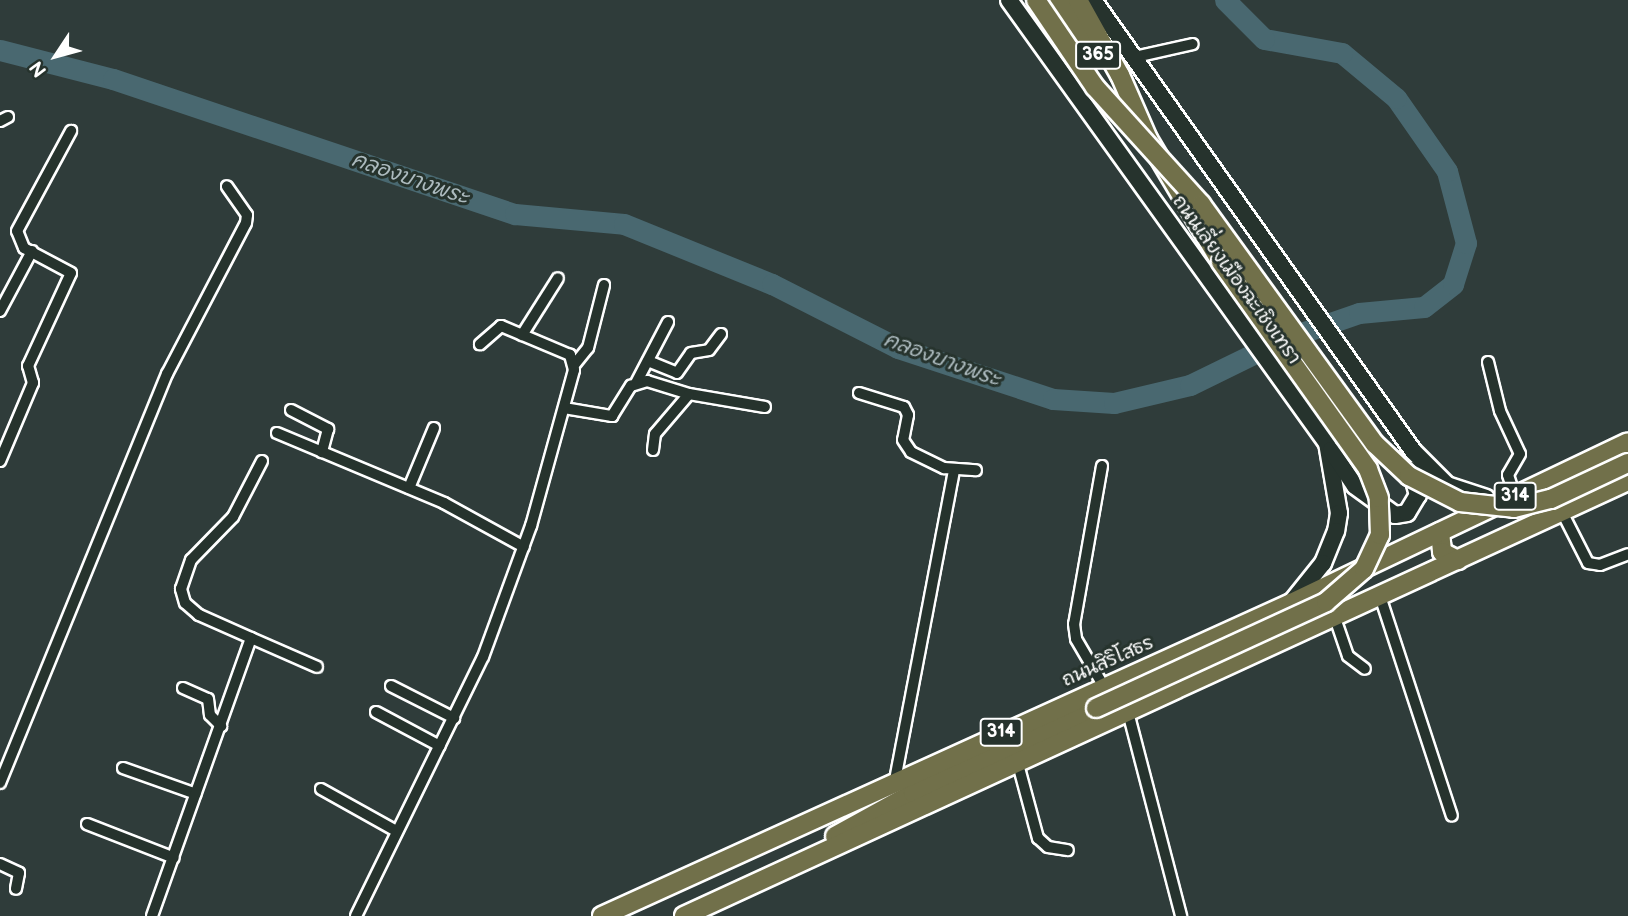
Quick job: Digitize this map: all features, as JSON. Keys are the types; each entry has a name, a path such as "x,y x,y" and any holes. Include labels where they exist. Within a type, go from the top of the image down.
{"highway":[{"path":"1036,0 1095,87 1201,204 1375,444 1409,477 1460,502 1514,508 1551,499 1628,463"},
{"name":"365","path":"1059,0 1137,109"},
{"path":"762,879 904,797 1326,601 1364,569 1380,535 1379,498 1368,469 1221,262 1148,139 1137,109 1078,0"},
{"name":"ถนนสิริโสธร","path":"602,916 895,780 1291,603 1628,442"},
{"name":"314","path":"684,916 1628,481"},
{"path":"1440,532 1442,552 1458,559"},
{"path":"1401,551 1416,565 1411,581"}],"main road":[{"name":"ถนนเลี่ยงเมืองฉะเชิงเทรา","path":"1009,0 1327,443 1338,504 1336,531 1323,563 1291,603"},
{"name":"365","path":"1093,0 1437,479 1460,492 1510,498"},
{"path":"1327,443 1356,486 1374,502 1395,515 1407,513 1418,495 1416,484 1389,415"}],"street":[{"path":"1135,57 1193,44"},
{"path":"0,461 33,383 28,366 71,273 20,244 17,231 71,131"},
{"path":"0,783 167,374 246,223 247,215 228,186"},
{"path":"0,311 32,251"},
{"path":"522,335 558,278"},
{"path":"356,916 483,657 523,547 574,365 588,348 604,285"},
{"path":"564,408 612,416 636,383 668,322"},
{"path":"480,344 501,326 570,355 574,365"},
{"path":"648,361 677,373 691,353 709,349 721,334"},
{"path":"1488,362 1500,411 1520,454 1508,475 1510,498"},
{"path":"636,383 647,381 689,394 765,407"},
{"path":"859,393 904,407 904,446 929,464 954,470 976,470"},
{"path":"653,450 654,434 689,394"},
{"path":"292,410 328,429 322,452"},
{"path":"410,488 434,428"},
{"path":"277,433 410,488 523,547"},
{"path":"262,461 233,517 191,560 181,589 185,603 200,615 317,667"},
{"path":"1102,466 1074,624 1076,639 1104,687"},
{"path":"895,780 954,470"},
{"path":"1562,512 1588,563 1600,565 1628,554"},
{"path":"1380,596 1452,816"},
{"path":"1335,618 1348,656 1365,669"},
{"path":"152,916 251,638"},
{"path":"391,686 454,718"},
{"path":"183,688 208,699 210,715 220,726"},
{"path":"376,712 440,746"},
{"path":"1128,712 1181,916"},
{"path":"1018,764 1038,838 1048,847 1068,850"},
{"path":"123,768 196,794"},
{"path":"321,789 396,831"},
{"path":"87,824 174,858"},
{"path":"0,864 19,873 16,889"}],"waterway":[{"name":"คลองบางพระ","path":"0,50 113,79 515,214 624,224 772,284 898,348 1053,399 1114,403 1190,385 1284,339 1359,313 1424,307 1453,284 1466,243 1447,171 1396,98 1342,53 1264,39 1225,0"}]}
